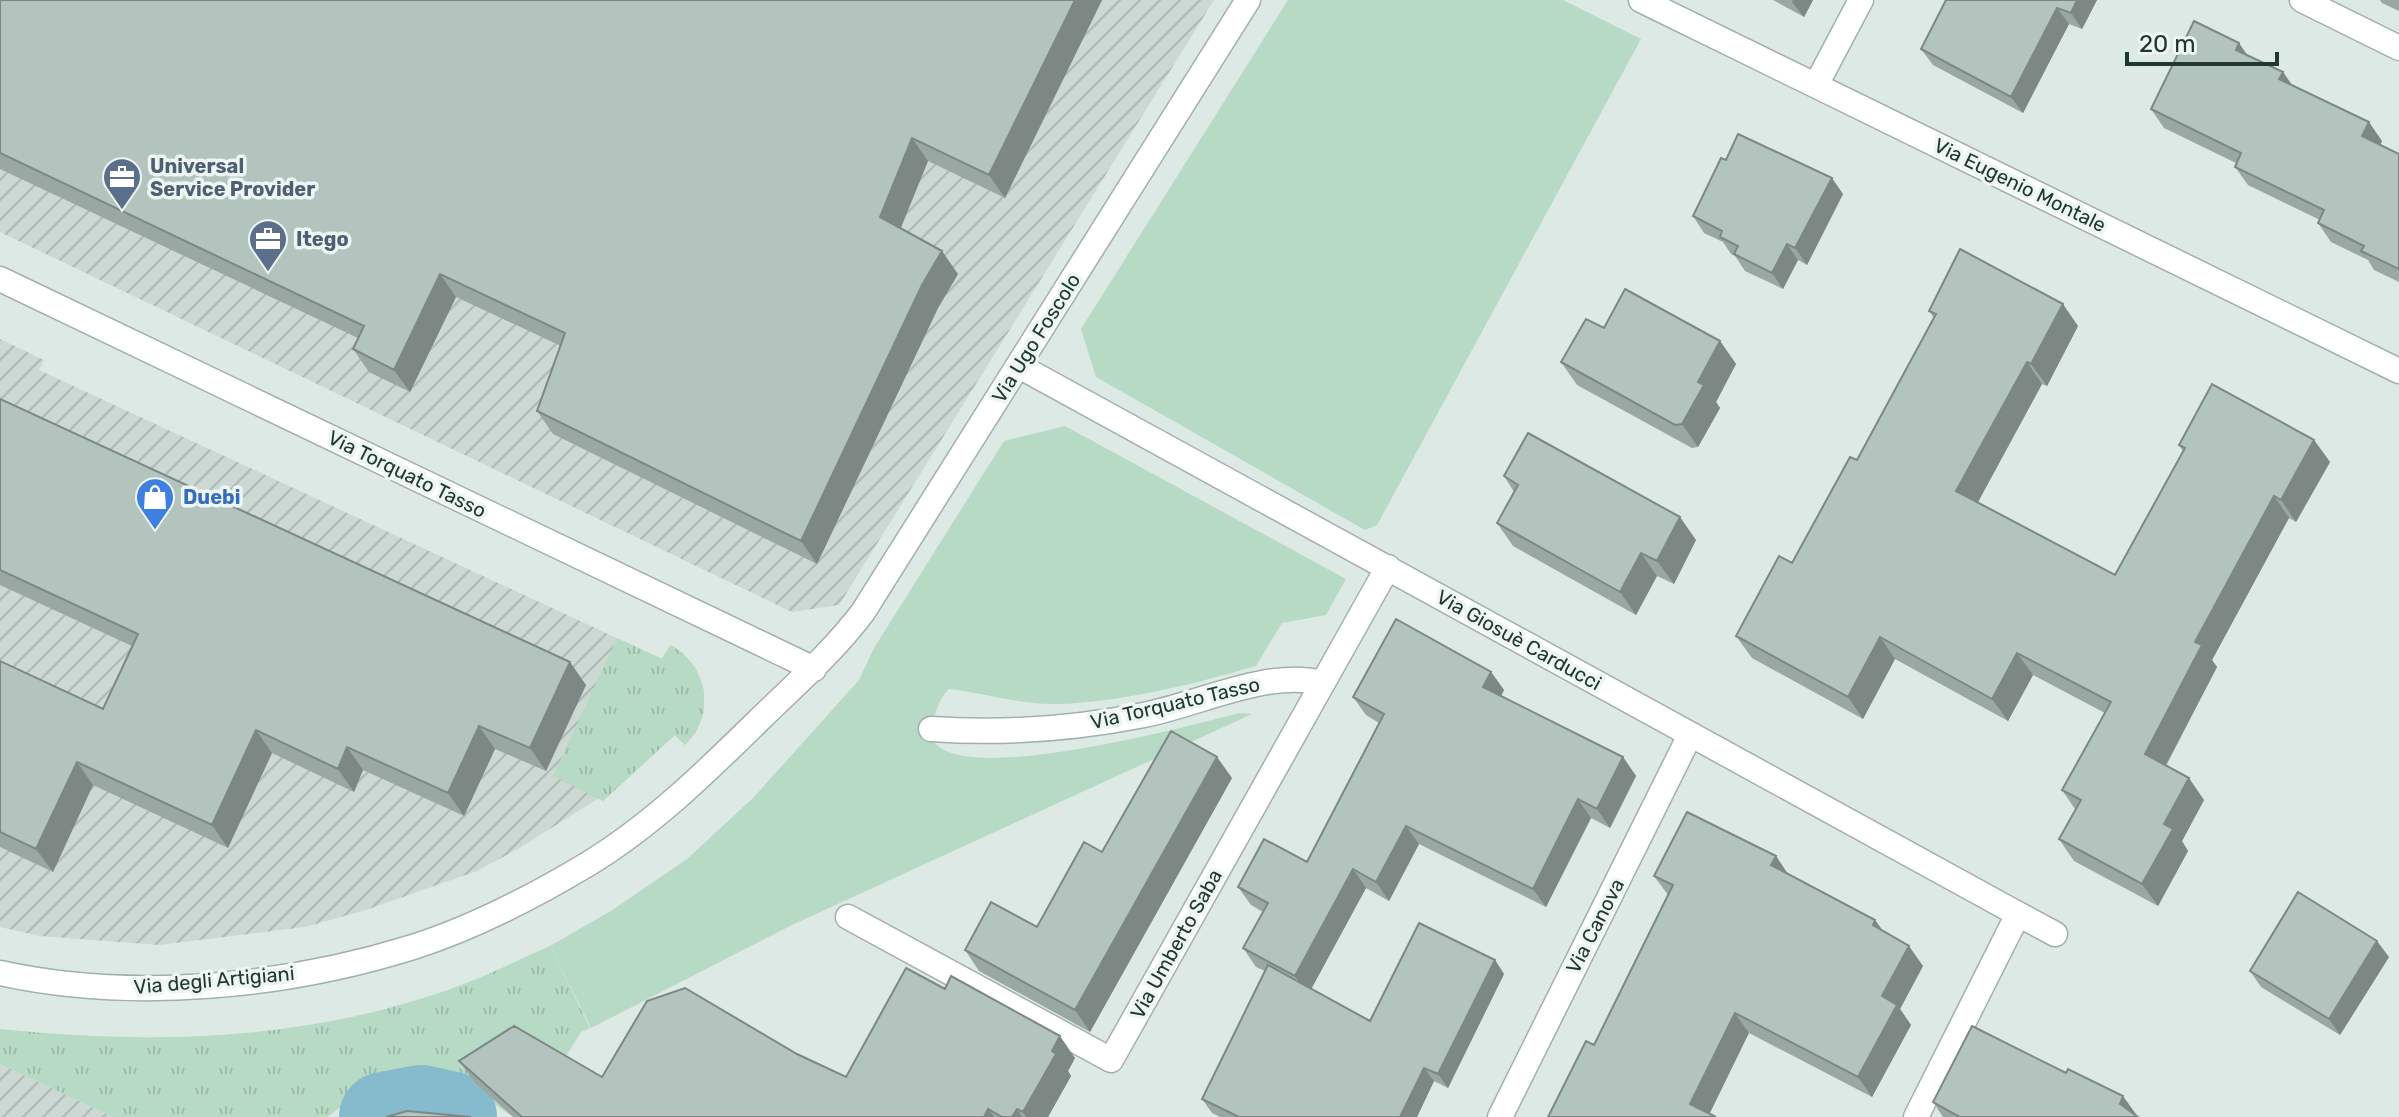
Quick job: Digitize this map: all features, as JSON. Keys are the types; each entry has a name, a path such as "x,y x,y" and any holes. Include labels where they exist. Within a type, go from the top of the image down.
{"street":[{"name":"Via Ugo Foscolo","path":"814,669 863,612 1248,0"},
{"name":"Via Eugenio Montale","path":"1641,0 2399,371"},
{"path":"1816,85 1861,0"},
{"path":"2302,0 2399,48"},
{"name":"Via Torquato Tasso","path":"0,279 814,669"},
{"name":"Via Giosuè Carducci","path":"1019,366 2055,934"},
{"name":"Via Umberto Saba","path":"848,917 1111,1060 1388,567"},
{"name":"Via degli Artigiani","path":"0,973 120,987 229,983 319,970 414,947 501,911 588,864 622,841 709,772 814,669"},
{"name":"Via Torquato Tasso","path":"931,729 992,733 1067,727 1145,715 1286,678 1323,683"},
{"name":"Via Canova","path":"1500,1117 1690,735"},
{"path":"1916,1117 2018,914"}],"shaded area":[{"path":"0,0 1214,0 839,605 792,612 0,232"},
{"path":"0,339 44,360 39,370 662,659 670,645 679,650 696,669 704,689 704,712 696,732 685,745 675,735 603,801 599,798 518,849 477,871 366,910 305,927 159,945 40,936 0,927"},
{"path":"0,1064 113,1117 0,1117"}],"green space":[{"path":"1288,0 1563,0 1641,39 1377,525 1365,530 1096,377 1081,329"},
{"path":"1065,426 1346,579 1326,615 1282,623 1256,666 1232,673 1133,696 1083,703 1030,703 949,689 937,708 933,722 937,745 965,756 1010,757 1122,741 1239,713 1252,714 792,925 591,1028 550,946 611,911 687,859 754,797 859,680 874,648 1004,441"},
{"path":"617,638 662,659 670,645 683,654 700,677 704,706 695,733 685,745 675,735 603,801 553,776"},
{"path":"550,946 590,1028 581,1032 560,1066 475,1083 513,1117 455,1077 431,1070 398,1076 358,1094 327,1117 113,1117 0,1064 0,1029 117,1037 175,1037 291,1028 405,1004 472,981"}],"building":[{"path":"0,0 1075,0 989,175 912,138 880,217 942,251 922,285 801,541 537,411 565,333 440,274 394,370 353,349 364,326 0,153"},
{"path":"1946,0 2077,0 2071,13 2057,8 2011,97 1921,49"},
{"path":"2194,21 2239,43 2236,50 2283,72 2279,79 2369,122 2362,136 2399,154 2399,269 2361,251 2364,246 2318,223 2324,210 2235,167 2241,153 2151,109"},
{"path":"1738,134 1832,178 1795,248 1787,244 1772,273 1734,254 1738,246 1720,237 1722,231 1693,216 1721,158 1726,160"},
{"path":"1960,249 2063,304 2031,364 2027,362 1956,491 2115,575 2185,448 2179,445 2212,384 2314,440 2281,500 2274,496 2195,642 2202,645 2145,754 2189,778 2164,824 2173,829 2142,884 2059,839 2081,800 2062,790 2111,702 2017,653 1992,699 1880,637 1848,697 1736,636 1779,556 1792,563 1850,457 1857,460 1936,314 1929,311"},
{"path":"1625,289 1720,341 1698,382 1704,385 1682,424 1675,425 1561,362 1586,319 1604,328"},
{"path":"0,399 570,662 530,748 479,726 448,793 347,747 338,769 256,730 212,825 77,762 36,849 0,832 0,661 103,709 138,634 0,570"},
{"path":"1528,433 1680,517 1657,561 1641,553 1620,592 1497,523 1518,485 1504,476"},
{"path":"1396,619 1491,672 1483,687 1623,757 1597,809 1578,799 1533,889 1406,826 1376,882 1353,869 1295,976 1243,948 1268,903 1238,887 1264,839 1307,862 1384,714 1353,697"},
{"path":"1171,731 1217,757 1075,1010 965,950 991,902 1037,927 1084,842 1102,852"},
{"path":"1687,812 1776,856 1771,865 1875,920 1873,925 1909,946 1882,996 1897,1005 1858,1077 1735,1013 1690,1104 1716,1117 1548,1117 1586,1041 1594,1045 1673,885 1654,876"},
{"path":"2298,892 2377,941 2329,1019 2250,971"},
{"path":"1419,923 1495,960 1438,1074 1424,1068 1400,1117 1239,1117 1202,1099 1268,965 1370,1021"},
{"path":"906,968 945,989 951,976 1060,1036 1052,1051 1056,1054 1023,1112 1017,1109 1012,1117 1002,1117 988,1109 984,1117 522,1117 459,1061 514,1026 602,1077 647,1001 685,988 797,1054 846,1077"},
{"path":"1972,1026 2066,1073 2068,1069 2123,1096 2120,1104 2138,1117 1960,1117 1933,1102"},
{"path":"407,1111 471,1117 386,1117"}],"waterway":[{"path":"384,1117 421,1110 452,1117"}],"place":[{"name":"Universal Service Provider","path":"122,211"},
{"name":"Itego","path":"268,273"},
{"name":"Duebi","path":"155,531"}]}
